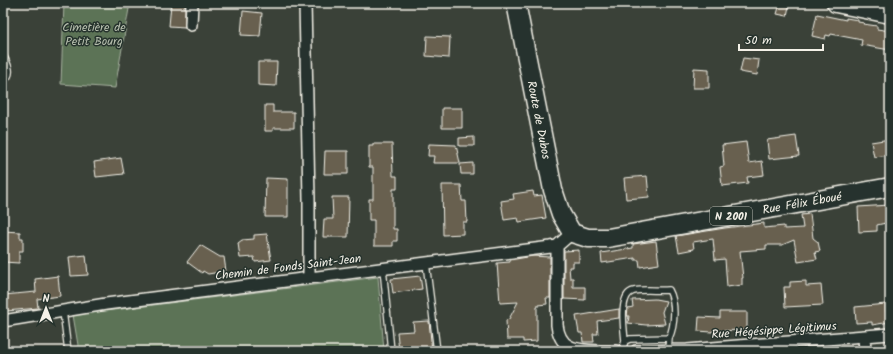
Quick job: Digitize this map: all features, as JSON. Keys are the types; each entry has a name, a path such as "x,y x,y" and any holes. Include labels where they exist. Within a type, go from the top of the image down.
{"main road":[{"name":"Route de Dubos","path":"516,3 553,190 561,214 572,233"},
{"path":"836,3 890,14"},
{"name":"Rue Félix Éboué","path":"572,233 588,238 608,238 890,187"}],"street":[{"path":"191,25 192,3"},
{"path":"305,3 309,192 309,277"},
{"path":"572,233 557,246 557,325 559,333 563,341 569,347 585,350 616,351"},
{"name":"Chemin de Fonds Saint-Jean","path":"3,320 309,277 557,246"},
{"name":"Rue Hégésippe Légitimus","path":"636,351 687,350 890,334"},
{"path":"864,337 865,351"}],"lane":[{"path":"3,55 8,63 10,72 7,78 3,81"},
{"path":"426,263 437,351"},
{"path":"382,268 391,351"},
{"path":"622,351 625,341 623,307 625,297 632,291 669,290 673,298 673,330 669,338 668,350"},
{"path":"63,311 68,351"},
{"path":"625,341 630,339 669,338"}],"green space":[{"name":"Cimetière de Petit Bourg","path":"64,3 130,3 115,88 61,84"},
{"path":"378,277 384,351 79,351 73,315"}],"building":[{"path":"171,4 185,5 185,27 169,26"},
{"path":"780,4 789,6 787,16 777,14"},
{"path":"243,11 262,13 260,36 241,35"},
{"path":"817,14 846,20 846,18 858,20 858,22 864,23 863,24 877,26 877,29 890,31 890,50 861,45 862,40 831,34 830,36 826,35 825,39 812,36"},
{"path":"427,36 450,37 449,58 426,56"},
{"path":"743,58 759,60 757,75 740,72"},
{"path":"258,62 277,62 276,86 258,85"},
{"path":"694,68 709,69 709,88 693,88"},
{"path":"265,105 273,105 273,112 294,112 294,128 273,128 273,131 265,131"},
{"path":"442,108 462,108 462,128 442,128"},
{"path":"796,136 799,156 769,159 767,140"},
{"path":"474,137 474,146 459,146 459,138"},
{"path":"890,139 890,155 874,157 871,142"},
{"path":"746,142 749,163 762,161 764,175 747,177 748,183 722,186 720,167 724,166 722,145"},
{"path":"373,144 392,144 393,176 397,176 397,189 393,189 393,229 397,229 397,241 393,241 393,246 374,246 374,220 369,220 369,199 373,199 373,167 369,167 369,146 373,146"},
{"path":"429,144 456,145 460,163 433,163 434,156 428,156"},
{"path":"325,151 348,151 348,174 324,174"},
{"path":"121,158 124,174 96,177 94,162"},
{"path":"473,163 473,174 461,174 460,164"},
{"path":"647,176 649,197 626,199 624,178"},
{"path":"266,178 288,179 288,217 265,217"},
{"path":"442,185 461,185 462,201 466,201 467,222 463,222 463,234 443,235"},
{"path":"533,191 534,196 542,195 546,218 519,222 518,218 504,220 501,201 514,199 513,194"},
{"path":"332,197 349,197 348,237 323,237 324,219 333,219"},
{"path":"890,205 890,222 877,225 877,231 859,232 858,207"},
{"path":"810,214 813,238 818,242 820,251 815,252 817,259 798,262 794,240 782,245 766,245 766,249 740,251 743,278 742,285 727,287 725,259 715,260 713,239 693,242 694,249 679,252 676,236 764,223 764,228 784,226 784,229 803,228 801,215"},
{"path":"3,231 20,232 20,238 23,238 23,251 19,251 19,263 3,262"},
{"path":"267,234 271,260 255,262 254,257 240,258 238,243 242,240 254,239 254,235"},
{"path":"656,241 659,264 640,267 639,260 635,260 635,258 602,263 601,253 633,248 633,244"},
{"path":"200,245 220,257 224,257 226,271 208,274 203,271 202,273 187,262"},
{"path":"579,250 579,262 573,262 573,267 569,267 570,278 573,278 573,287 585,287 585,300 564,299 564,251"},
{"path":"86,255 88,275 71,276 69,257"},
{"path":"533,256 550,257 550,298 546,298 547,304 538,305 537,307 537,341 523,342 523,339 507,339 506,320 509,319 518,302 500,303 497,263 510,262 510,260"},
{"path":"58,276 60,296 37,299 38,308 6,311 4,295 36,292 35,279"},
{"path":"420,276 422,289 393,293 391,279"},
{"path":"806,281 806,286 821,285 823,305 785,307 784,287 790,287 790,282"},
{"path":"655,299 666,301 662,312 665,324 646,325 628,323 628,308 633,307 632,300"},
{"path":"886,304 886,312 890,312 890,322 872,325 872,322 856,323 855,307"},
{"path":"619,309 619,318 597,321 598,334 593,334 594,342 583,342 582,333 579,333 576,316"},
{"path":"720,312 747,312 747,330 712,332 698,331 699,317 720,318"},
{"path":"429,321 432,351 399,351 397,332 414,331 413,322"}]}
